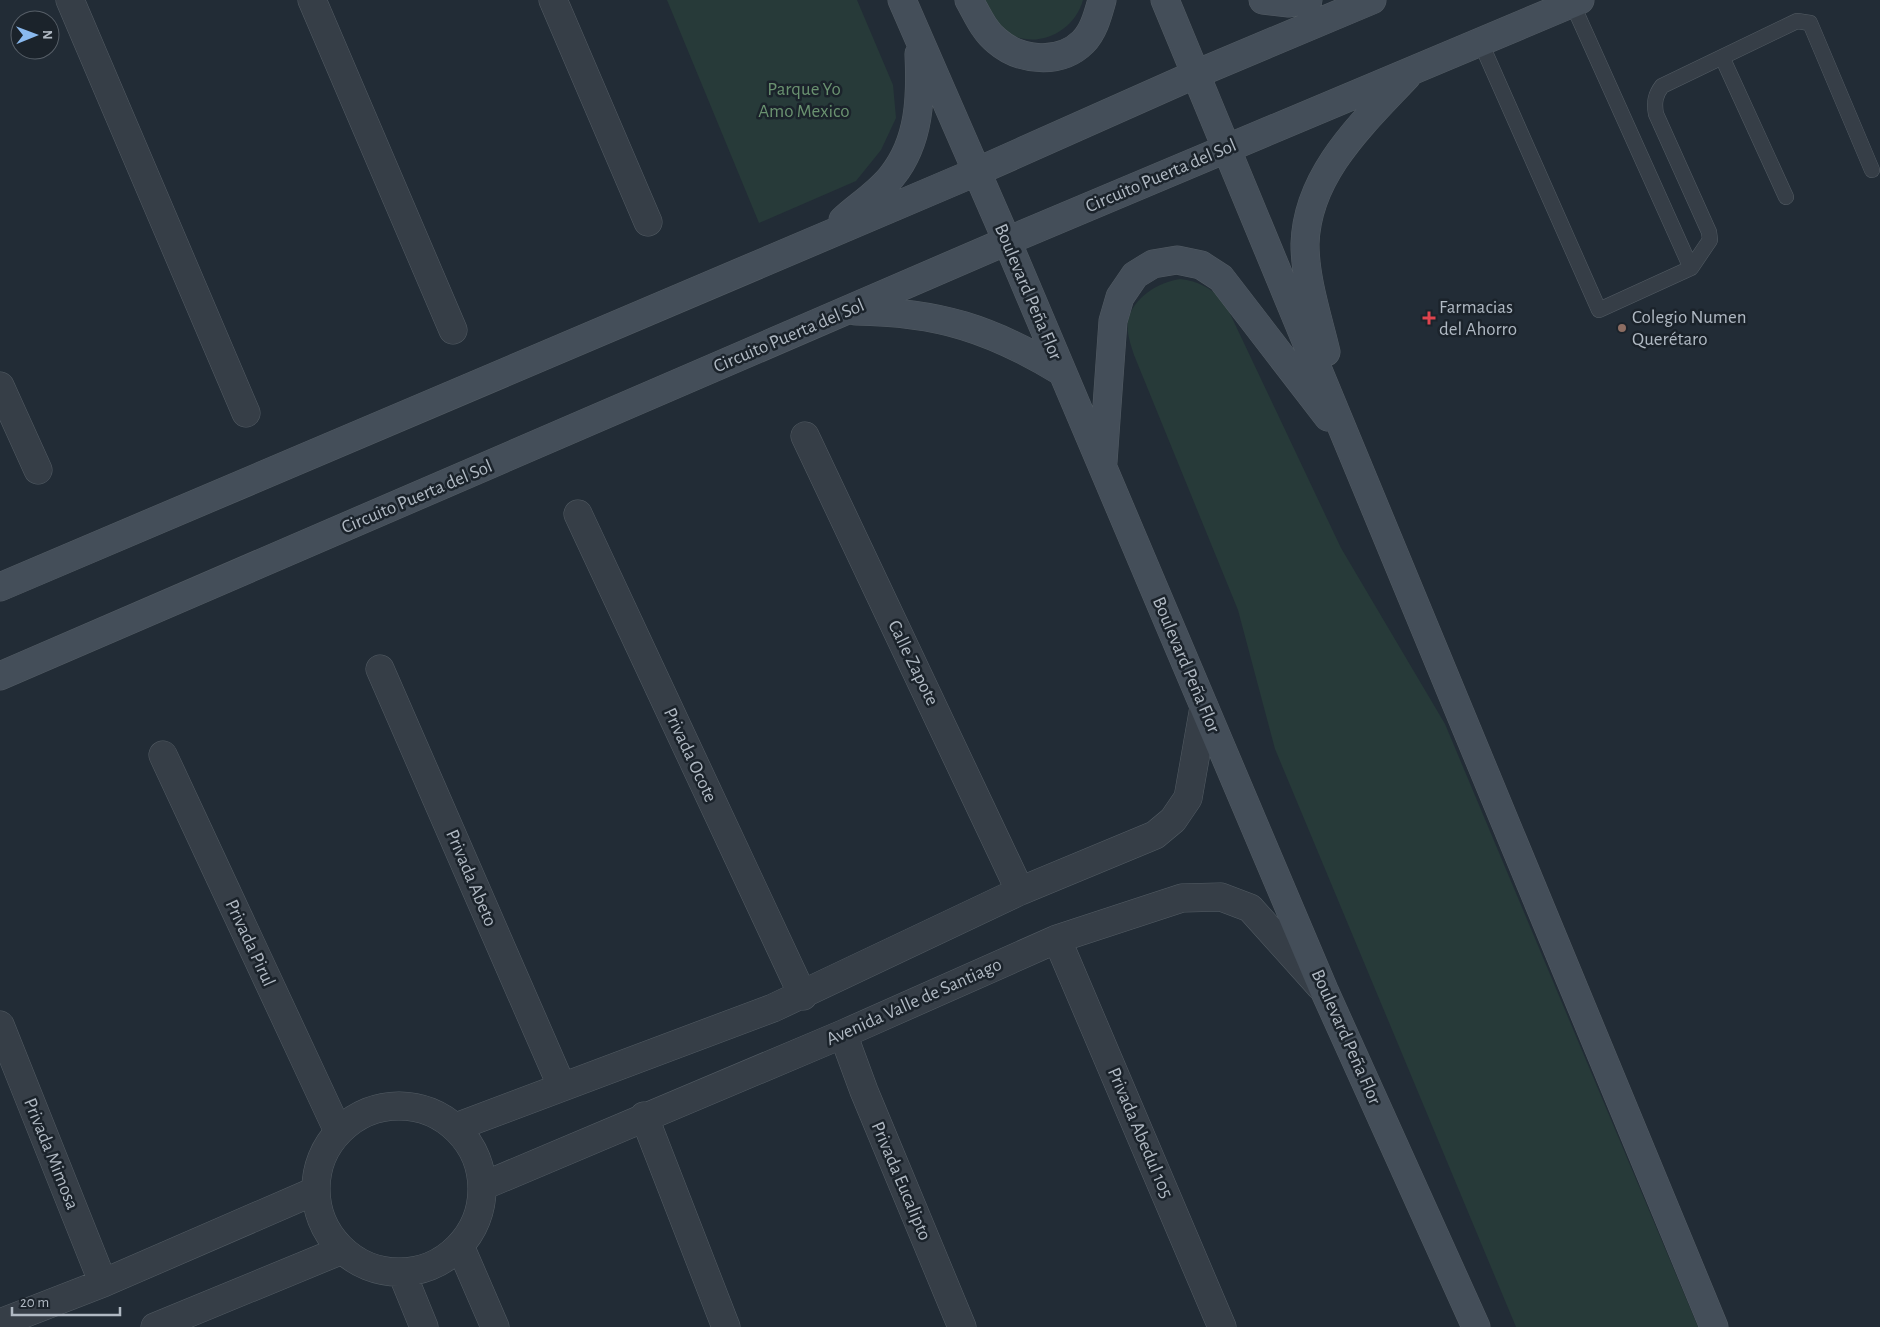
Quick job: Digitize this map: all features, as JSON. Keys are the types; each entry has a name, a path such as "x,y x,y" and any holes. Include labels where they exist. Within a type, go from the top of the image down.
{"main road":[{"name":"Boulevard Peña Flor","path":"902,0 1007,241 1324,990 1476,1327"},
{"path":"969,0 982,25 997,41 1018,54 1042,58 1065,54 1083,42 1096,20 1102,0"},
{"path":"1165,0 1714,1327"},
{"path":"1263,0 1289,3 1308,0"},
{"path":"0,588 976,172 1196,74 1372,0"},
{"name":"Circuito Puerta del Sol","path":"0,676 1007,241 1576,2"},
{"path":"825,236 892,176 911,144 921,97 919,38"},
{"path":"1346,437 1310,286 1305,244 1311,210 1323,176 1352,135 1414,69"},
{"path":"1103,469 1107,385 1113,321 1120,297 1135,275 1153,264 1177,260 1201,265 1220,278 1346,437"},
{"path":"847,311 892,312 937,318 981,330 1023,348 1062,372"}],"street":[{"path":"70,0 246,413"},
{"path":"312,0 453,330"},
{"path":"553,0 648,222"},
{"path":"0,386 38,470"},
{"name":"Calle Zapote","path":"805,436 1020,891"},
{"name":"Privada Ocote","path":"578,514 803,996"},
{"name":"Privada Abeto","path":"380,669 562,1087"},
{"path":"456,1127 803,996 1020,891 1155,835 1173,820 1188,798 1204,707"},
{"name":"Privada Pirul","path":"163,755 338,1131"},
{"name":"Avenida Valle de Santiago","path":"483,1186 644,1116 843,1034 1057,939 1182,898 1221,897 1250,908 1324,990"},
{"name":"Privada Abedul 105","path":"1057,939 1222,1327"},
{"name":"Privada Mimosa","path":"0,1025 103,1283"},
{"name":"Privada Eucalipto","path":"843,1034 864,1091 962,1327"},
{"path":"410,1105 434,1112 456,1127 470,1144 479,1164 483,1186 481,1208 473,1228 460,1246 443,1260 423,1269 402,1272 380,1271 360,1263 342,1250 328,1233 320,1213 316,1191 318,1169 326,1149 338,1131 358,1115 383,1106 410,1105"},
{"path":"644,1116 726,1327"},
{"path":"0,1323 103,1283 316,1191"},
{"path":"460,1246 495,1327"},
{"path":"160,1326 342,1250"},
{"path":"402,1272 424,1327"}],"lane":[{"path":"1576,2 1691,268"},
{"path":"1480,41 1599,310 1691,268 1710,240 1709,232 1656,114 1654,103 1657,93 1662,86 1797,21 1810,23 1872,170"},
{"path":"1722,57 1786,197"}],"green space":[{"name":"Parque Yo Amo Mexico","path":"667,0 857,0 893,85 896,118 881,150 856,181 759,223"},
{"path":"984,0 1083,0 1077,13 1068,25 1057,33 1045,38 1032,40 1018,38 1005,31 994,21"},
{"path":"1180,279 1193,281 1204,286 1224,301 1341,548 1445,724 1698,1327 1516,1327 1275,749 1238,610 1134,355 1129,338 1128,321 1135,305 1156,287"}],"place":[{"name":"Farmacias del Ahorro","path":"1429,318"},
{"name":"Colegio Numen Querétaro","path":"1622,328"}]}
